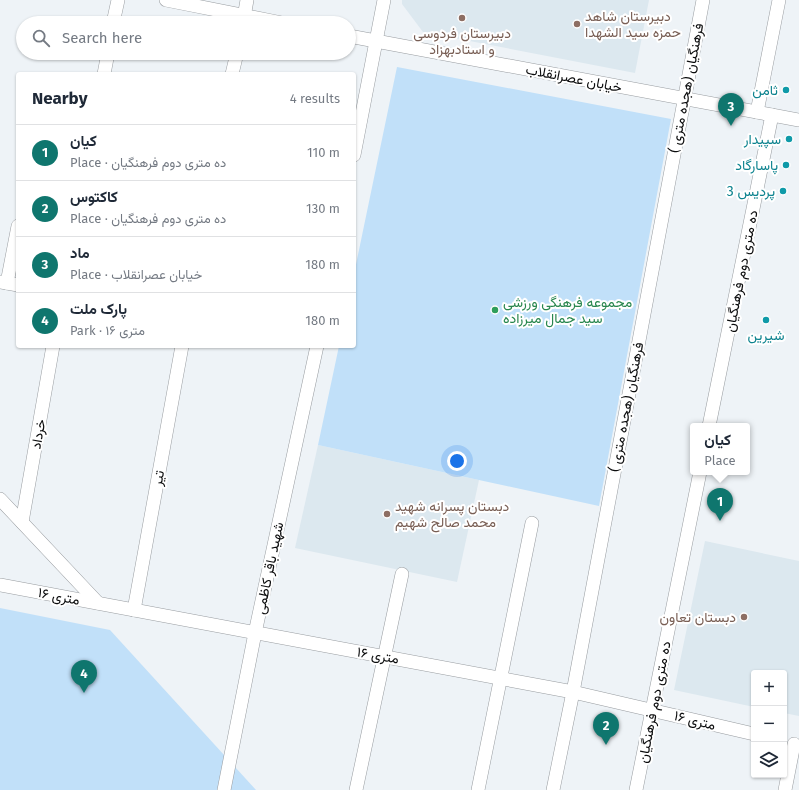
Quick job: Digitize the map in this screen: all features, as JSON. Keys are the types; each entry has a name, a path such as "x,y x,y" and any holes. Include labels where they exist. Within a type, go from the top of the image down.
{"street":[{"path":"115,16 118,0"},
{"path":"168,0 231,16"},
{"path":"244,16 247,0"},
{"path":"356,145 384,0"},
{"name":"فرهنگیان (هجده متری )","path":"553,790 573,692 703,0"},
{"path":"757,112 779,0"},
{"name":"خیابان عصرانقلاب","path":"356,37 799,120"},
{"path":"104,72 107,60"},
{"path":"232,72 235,60"},
{"name":"ده متری دوم فرهنگیان","path":"710,423 772,115"},
{"path":"8,283 16,237"},
{"name":"خرداد","path":"22,522 53,348"},
{"name":"تیر","path":"134,610 182,348"},
{"name":"شهید باقر کاظمی","path":"224,790 255,633 317,348"},
{"name":"ده متری دوم فرهنگیان","path":"636,790 699,475"},
{"path":"0,499 98,603"},
{"path":"478,790 532,523"},
{"path":"356,790 402,574"},
{"name":"۱۶ متری","path":"0,585 573,692 652,709 751,733"},
{"path":"785,790 792,744"}],"shaded area":[{"name":"دبیرستان شاهد حمزه سید الشهدا","path":"402,0 649,0 635,73 423,32 402,4"},
{"name":"مجموعه فرهنگی ورزشی سید جمال میرزاده","path":"397,67 671,119 599,506 318,445 339,348 356,348 356,264"},
{"name":"دبستان پسرانه شهید محمد صالح شهیم","path":"318,445 479,480 457,582 295,548"},
{"name":"دبستان تعاون","path":"705,541 799,561 799,716 787,714 787,670 751,670 751,706 674,690"},
{"path":"0,608 110,630 256,790 0,790"}],"place":[{"name":"دبیرستان فردوسی و استادبهزاد","path":"462,18"},
{"name":"دبیرستان شاهد حمزه سید الشهدا","path":"577,24"},
{"name":"ثامن","path":"786,90"},
{"name":"ماد","path":"731,126"},
{"name":"سپیدار","path":"789,139"},
{"name":"پاسارگاد","path":"786,165"},
{"name":"پردیس 3","path":"783,191"},
{"name":"مجموعه فرهنگی ورزشی سید جمال میرزاده","path":"495,310"},
{"name":"شیرین","path":"766,320"},
{"name":"دبستان پسرانه شهید محمد صالح شهیم","path":"387,514"},
{"name":"کیان","path":"720,521"},
{"name":"دبستان تعاون","path":"744,617"},
{"name":"پارک ملت","path":"84,693"},
{"name":"کاکتوس","path":"606,745"}]}
